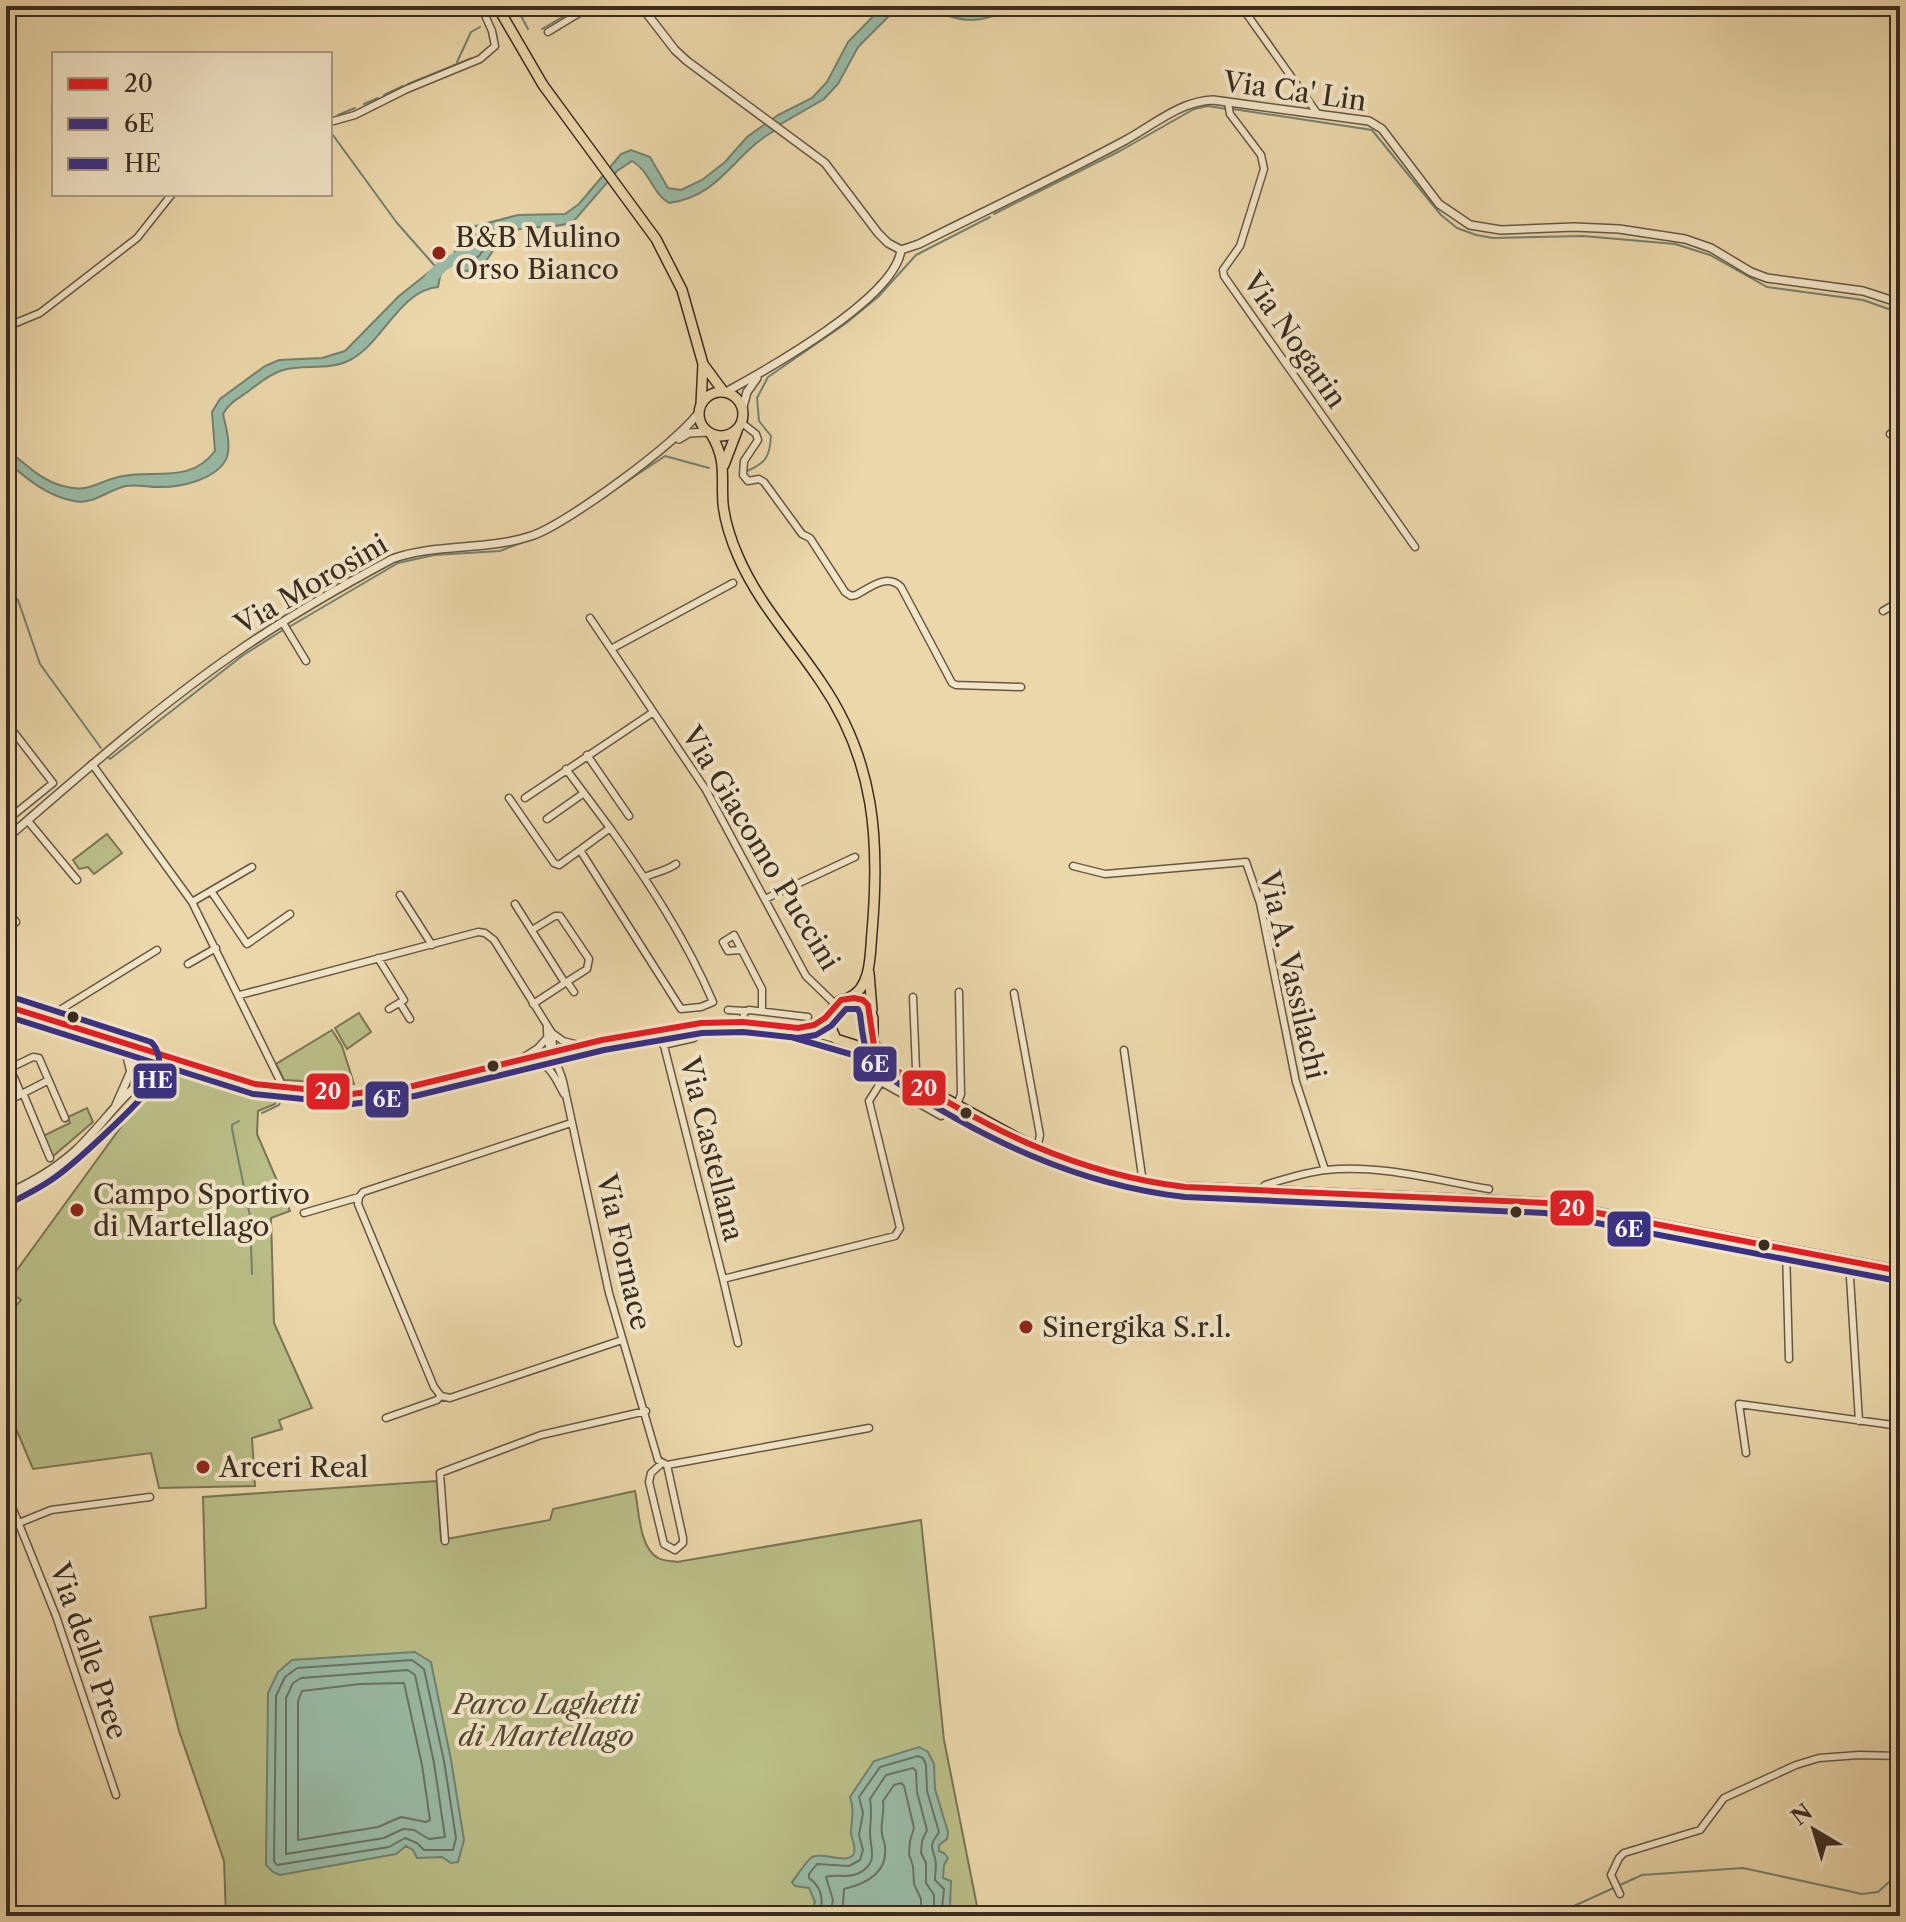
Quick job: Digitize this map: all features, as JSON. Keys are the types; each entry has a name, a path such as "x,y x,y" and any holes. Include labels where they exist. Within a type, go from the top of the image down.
{"main road":[{"path":"497,6 543,85 656,239 674,273 703,364 724,392 738,399 743,407 740,426 724,465"},
{"path":"703,364 701,423 720,450 724,465 724,513 743,567 765,606 829,693 849,731 864,770 875,824 877,865 868,969 872,1028 873,1042 884,1061"},
{"path":"700,408 708,396 724,392"},
{"path":"710,433 725,436 740,426"},
{"path":"868,969 860,990 835,1004 828,1015 829,1028 836,1039 884,1061 912,1080 1037,1149 1080,1167 1143,1183 1546,1203 1900,1271"},
{"path":"848,998 865,1003 872,1013"},
{"path":"852,1044 865,1038 872,1028"}],"street":[{"path":"332,121 355,115 407,89 480,59 495,46 481,6"},
{"path":"548,32 591,6"},
{"path":"641,6 681,56 825,163 878,233 901,250 899,263 872,294 829,328 758,376 724,392"},
{"path":"1241,6 1317,113"},
{"name":"Via Ca' Lin","path":"901,250 919,244 1203,100 1228,107 1317,113 1369,121 1382,129 1439,204 1470,225 1501,230 1619,229 1685,239 1711,248 1767,278 1863,291 1900,303"},
{"name":"Via Nogarin","path":"1228,107 1261,155 1264,169 1240,246 1223,270 1224,276 1415,547"},
{"path":"6,327 40,313 126,247 147,227 170,196"},
{"path":"743,407 747,392 758,376"},
{"name":"Via Morosini","path":"673,440 700,408"},
{"path":"740,426 756,434 758,440 744,461 743,475 748,481 759,479 764,482 802,534 810,538 845,592 851,596 885,580 895,582 952,683 1021,687"},
{"path":"1890,434 1900,426"},
{"name":"Via Morosini","path":"6,839 92,764 234,654 358,577 412,552 463,549 531,537 548,530 673,440 689,433 710,433"},
{"path":"611,649 733,583"},
{"path":"1883,611 1900,601"},
{"name":"Via Giacomo Puccini","path":"590,618 706,790 806,976 835,1004"},
{"path":"283,623 306,661"},
{"name":"Via Giacomo Puccini","path":"525,798 652,713"},
{"path":"6,722 53,783 6,821"},
{"path":"587,755 629,816"},
{"path":"92,764 192,902 284,1089"},
{"path":"566,769 645,877 690,952 714,1006 681,1009 580,850"},
{"path":"547,819 584,793"},
{"path":"509,798 554,863 559,865 610,828"},
{"path":"28,821 77,880"},
{"path":"765,899 855,857"},
{"name":"Via A. Vassilachi","path":"1073,866 1105,874 1246,862 1260,903 1296,1082 1325,1170"},
{"path":"645,877 666,871 676,864"},
{"path":"192,902 252,867"},
{"path":"211,891 247,944 290,914"},
{"path":"400,895 432,945"},
{"path":"515,904 574,992"},
{"path":"6,908 16,922"},
{"path":"532,930 555,916 564,919 590,964 533,1004"},
{"path":"240,995 478,932 491,936 550,1030 563,1041 580,1045"},
{"path":"188,964 216,948"},
{"path":"55,1013 157,950"},
{"path":"740,950 762,989 762,1011"},
{"path":"378,958 404,1000 389,1009"},
{"path":"954,1103 961,1095 959,992"},
{"path":"1014,993 1040,1135 1037,1149"},
{"path":"912,1080 916,1069 913,997"},
{"path":"400,1003 410,1019"},
{"name":"Via Castellana","path":"6,1006 255,1084 352,1094 390,1090 580,1045 698,1024 743,1022 798,1028 836,1039"},
{"path":"663,1045 694,1038 701,1007"},
{"path":"728,1010 808,1017"},
{"path":"743,1022 745,1011"},
{"name":"Via Castellana","path":"798,1028 814,1025 828,1015"},
{"path":"517,1060 538,1048 550,1030"},
{"path":"517,1060 537,1061 549,1067 550,1030"},
{"name":"Via Castellana","path":"660,1030 738,1343"},
{"path":"113,1039 127,1056 130,1071"},
{"name":"Via Fornace","path":"546,1039 558,1064 622,1340 646,1411 658,1460 664,1464 683,1538 682,1544 675,1550 664,1544 649,1482 651,1473 664,1464"},
{"path":"558,1064 565,1053 580,1045"},
{"path":"1124,1050 1143,1183"},
{"path":"115,1107 130,1071 147,1051 147,1075"},
{"path":"50,1158 8,1069 38,1057 65,1118"},
{"path":"6,1194 61,1163 147,1075 158,1068 183,1061"},
{"name":"Via Fornace","path":"549,1067 567,1100"},
{"path":"6,1082 10,1100 47,1081"},
{"name":"Via Castellana","path":"723,1279 895,1236 900,1228 869,1101 881,1082 941,1116 954,1103"},
{"path":"571,1123 363,1192 358,1204 434,1387 441,1396 450,1398 622,1340"},
{"path":"1261,1191 1265,1185 1325,1170 1382,1171 1489,1189"},
{"path":"1458,1184 1458,1198"},
{"path":"304,1213 359,1197"},
{"path":"1786,1249 1789,1359"},
{"path":"1849,1261 1859,1421"},
{"path":"386,1418 441,1396"},
{"path":"1746,1453 1739,1404 1900,1426"},
{"path":"445,1541 440,1473 541,1435 646,1411"},
{"path":"664,1464 869,1428"},
{"name":"Via delle Pree","path":"6,1492 9,1509 19,1523 56,1616 116,1795"},
{"path":"19,1523 51,1510 150,1497"},
{"path":"1619,1892 1611,1875 1624,1853 1700,1830 1724,1798 1796,1765 1819,1758 1900,1756"}],"green space":[{"path":"107,834 122,853 94,874 88,867 79,869 73,860"},
{"path":"359,1013 371,1032 347,1049 335,1028"},
{"path":"332,1030 342,1046 354,1084 284,1080 276,1064"},
{"path":"181,1072 229,1087 278,1097 275,1104 258,1111 257,1134 290,1211 271,1218 274,1323 312,1408 279,1420 282,1429 252,1438 255,1486 159,1488 151,1453 33,1469 6,1405 6,1301 15,1307 21,1300 6,1289 6,1285 150,1087 163,1078"},
{"path":"87,1108 93,1122 52,1157 43,1136 70,1123 68,1117"},
{"name":"Parco Laghetti di Martellago","path":"437,1481 441,1540 550,1520 553,1509 635,1491 647,1546 658,1558 677,1562 921,1520 944,1740 979,1916 226,1916 224,1861 179,1731 150,1617 206,1608 203,1497"}],"water":[{"path":"883,6 899,6 858,47 838,84 824,99 774,128 702,192 669,203 632,161 617,171 573,222 512,231 501,239 480,267 466,271 457,264 455,250 461,230 518,215 565,214 579,204 621,154 631,150 650,157 668,188 681,190 702,180 725,162 747,137 778,115 812,98 827,82 848,42"},
{"path":"924,6 977,10 990,6 1016,6 991,17 970,20 948,16"},
{"path":"438,265 441,272 438,287 413,297 372,342 350,360 278,372 230,405 223,414 228,441 227,457 215,472 206,477 176,486 126,486 81,502 46,491 6,461 6,449 47,480 73,488 88,487 123,476 173,473 195,468 215,451 212,412 220,399 265,366 279,360 322,358 345,351 399,296"},
{"path":"415,1652 431,1662 464,1840 458,1862 451,1863 442,1857 417,1858 413,1850 406,1846 396,1854 280,1875 273,1872 266,1865 268,1693 278,1672 292,1660"},
{"path":"919,1747 928,1752 934,1764 935,1789 948,1832 947,1839 939,1845 939,1851 948,1858 943,1878 951,1881 950,1908 953,1916 810,1916 815,1902 809,1888 795,1886 792,1882 812,1857 851,1857 855,1849 851,1834 853,1812 850,1797 874,1761"}],"waterway":[{"path":"474,6 479,16"},
{"path":"542,29 581,6"},
{"path":"520,14 528,29"},
{"path":"457,62 471,32 480,27"},
{"path":"408,84 472,58"},
{"path":"384,95 403,86"},
{"path":"364,104 378,98"},
{"path":"994,214 1120,151 1194,109 1208,106 1227,109"},
{"path":"338,115 355,108"},
{"path":"1233,109 1372,130 1441,215 1457,228 1476,235 1493,238 1583,236 1675,244 1710,255 1767,287 1863,300 1900,313"},
{"path":"332,134 397,223 435,266"},
{"path":"747,471 763,462 770,449 771,436 759,421 757,398 768,377 845,324 878,297 916,255 990,217"},
{"path":"430,279 443,265 467,253"},
{"path":"614,490 665,456 709,468"},
{"path":"550,531 566,522"},
{"path":"289,627 398,563 434,555 500,551 526,541"},
{"path":"6,604 15,597 18,600 40,664 101,748"},
{"path":"108,757 110,759 242,656 283,630"},
{"path":"262,1113 279,1105 281,1100"},
{"path":"239,1121 232,1125 232,1129 250,1216 252,1274"},
{"path":"1552,1916 1642,1875 1743,1868 1862,1894 1878,1892 1900,1872"}],"transit line":[{"name":"HE","path":"9,996 151,1042 158,1053 159,1063 152,1086 110,1129 54,1178 10,1203"},
{"name":"20","path":"6,1006 255,1084 352,1094 413,1086 602,1040 701,1023 743,1022 798,1028 814,1025 841,1000 854,998 868,1005 874,1046 896,1070 999,1130 1107,1172 1185,1187 1546,1203 1900,1271"},
{"name":"6E","path":"6,1016 253,1094 352,1104 415,1096 604,1050 702,1033 743,1032 798,1038 816,1035 831,1026 846,1009 858,1009 866,1050 874,1064 890,1078 994,1139 1031,1156 1106,1182 1185,1197 1545,1213 1898,1281"},
{"name":"6E","path":"791,1037 857,1056 881,1071"}],"place":[{"name":"B&B Mulino Orso Bianco","path":"439,253"},
{"name":"Campo Sportivo di Martellago","path":"77,1210"},
{"name":"Sinergika S.r.l.","path":"1026,1327"},
{"name":"Arceri Real","path":"203,1467"}]}
